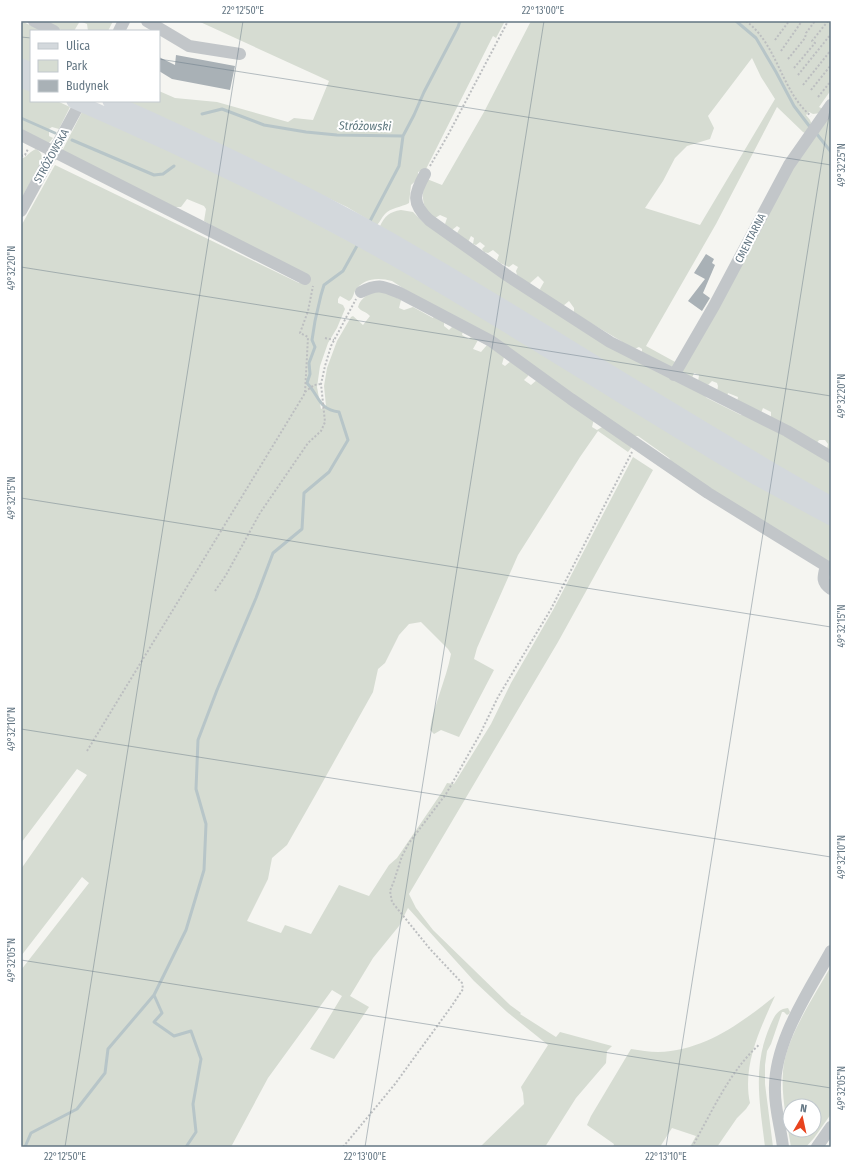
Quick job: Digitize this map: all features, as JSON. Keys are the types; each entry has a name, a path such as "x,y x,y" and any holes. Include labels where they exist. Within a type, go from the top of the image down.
{"main road":[{"path":"76,102 340,221"},
{"path":"112,102 234,158 340,221 384,245 460,280 725,443 831,504"},
{"path":"384,245 461,297 709,449 757,478 831,518"}],"street":[{"path":"34,21 52,30"},
{"path":"120,30 124,21"},
{"path":"147,21 189,46 240,54"},
{"name":"STRÓŻOWSKA","path":"21,211 80,102"},
{"name":"CMENTARNA","path":"674,375 714,306 785,171 831,105"},
{"path":"21,135 305,279"},
{"path":"425,174 418,187 416,199 420,211 429,220 508,276 610,342 787,431 831,457"},
{"path":"361,292 369,287 379,285 390,288 491,342 708,493 829,568 823,577 825,585 831,589"},
{"path":"783,1147 775,1092 777,1065 784,1040 831,951"},
{"path":"817,1147 831,1127"}],"path":[{"path":"425,174 448,135 508,21"},
{"path":"746,21 756,30 765,43 794,97 804,110 818,122"},
{"path":"775,40 789,21"},
{"path":"781,51 802,21"},
{"path":"788,59 805,38 806,33 815,21"},
{"path":"794,68 815,43 812,41 828,21"},
{"path":"798,75 831,34"},
{"path":"803,85 831,50"},
{"path":"811,90 831,65"},
{"path":"818,97 831,81"},
{"path":"305,279 313,284 308,311 300,333 308,337 305,393"},
{"path":"215,591 226,575 264,507 308,443 321,431 325,422 321,384 325,366 334,340 349,310 361,292"},
{"path":"325,338 334,340"},
{"path":"87,751 305,393 314,385 321,384"},
{"path":"343,1147 395,1084 463,988 462,983 430,949 392,902 390,892 402,856 413,837 446,794 480,734 498,697 551,609 636,444"},
{"path":"692,1147 733,1075 747,1055 760,1044"}],"green space":[{"path":"21,21 41,30 30,30 30,64 21,60"},
{"path":"42,21 80,21 75,30 61,30"},
{"path":"80,21 113,21 108,30 88,30 87,24"},
{"path":"198,21 505,21 496,38 493,36 426,169 418,172 418,179 411,185 409,203 387,212 377,225 347,207 125,102 160,102 160,91 175,98 217,102 288,122 294,118 313,120 329,81"},
{"path":"531,21 831,21 831,90 819,107 823,109 821,113 813,114 809,112 806,115 812,125 807,134 777,107 716,224 646,346 677,363 672,370 642,353 642,349 639,347 632,350 621,341 574,313 574,308 569,301 563,306 541,292 540,289 544,282 538,276 529,284 517,275 516,271 518,267 513,264 509,267 500,263 497,260 499,255 493,250 488,253 484,252 482,249 485,246 480,242 476,245 473,244 474,238 471,236 468,242 457,233 460,228 457,226 452,230 447,228 445,224 447,218 440,215 435,218 427,210 424,205 423,195 427,179 442,185 484,112","holes":["752,58 761,77 775,99 700,225 645,208 663,181 675,158 687,146 710,139 714,128 708,116"]},
{"path":"21,86 30,90 30,102 59,102 70,107 59,129 52,127 49,129 49,136 53,138 48,144 21,131"},
{"path":"831,111 831,451 827,449 828,444 825,440 819,440 816,444 771,419 771,412 763,408 761,413 737,402 738,397 728,393 727,397 717,392 717,383 712,381 708,385 698,382 699,375 694,373 692,378 683,374 683,368 777,191"},
{"path":"82,112 178,154 257,192 403,270 831,525 831,563 728,502 673,464 669,458 638,436 632,436 392,281 376,279 367,281 358,287 349,301 340,296 338,299 338,303 343,305 345,309 337,328 328,343 320,366 317,387 321,409 326,406 324,386 327,368 337,341 351,317 353,316 363,325 370,316 358,307 362,300 369,294 382,291 401,300 399,308 404,310 413,307 433,318 434,316 444,320 444,326 449,330 453,326 463,331 462,335 469,339 471,337 478,340 473,349 481,352 487,345 504,357 502,364 505,366 511,361 528,372 528,376 524,380 531,385 538,379 594,419 592,427 597,430 604,426 631,444 631,448 628,452 598,431 518,555 477,648 474,659 494,670 459,737 441,730 434,734 430,730 434,711 451,654 448,649 421,622 409,624 399,635 385,663 378,669 373,692 287,845 272,858 268,879 247,921 281,933 285,925 311,934 339,885 369,896 389,865 397,858 447,783 454,784 491,724 511,683 553,610 633,457 653,470 558,642 409,894 416,908 433,930 510,1005 521,1013 520,1014 556,1037 560,1032 612,1046 607,1051 606,1063 576,1098 545,1147 480,1147 524,1104 521,1087 548,1045 507,1012 474,981 408,908 399,926 373,958 350,996 369,1007 334,1059 310,1049 342,996 332,990 268,1078 231,1147 21,1147 21,970 89,883 82,877 21,956 21,869 87,775 77,769 21,843 21,226 55,165 299,283 303,282 204,221 206,209 204,206 187,199 181,207 175,207 61,153"},
{"path":"36,149 42,155 41,163 21,199 21,159"},
{"path":"401,210 413,212 424,223 703,394 707,398 741,415 745,415 831,460 831,497 737,443 380,226 388,215"},
{"path":"831,966 831,1114 822,1127 822,1098 784,1098 783,1071 785,1058 795,1031"},
{"path":"775,996 758,1035 750,1062 748,1089 750,1103 737,1118 717,1147 690,1147 696,1136 672,1128 660,1147 613,1147 614,1144 587,1125 631,1049 658,1052 691,1047 721,1034 749,1016"},
{"path":"788,1008 790,1012 789,1014 787,1015 782,1012 771,1044 767,1051 765,1084 773,1147 765,1147 759,1086 761,1056 764,1041 775,1017 781,1010"},
{"path":"790,1138 814,1138 806,1147 791,1147"}],"building":[{"path":"176,55 235,66 230,90 172,79 160,72 160,58 175,65"},
{"path":"706,254 714,259 712,263 715,265 703,293 710,298 702,311 688,301 705,279 694,273"}],"waterway":[{"name":"Stróżowski","path":"202,114 222,109 264,125 306,132 337,135 403,136 460,21"},
{"path":"736,21 756,38 794,106 810,127"},
{"name":"Stróżowski","path":"21,118 55,133"},
{"path":"816,133 831,152"},
{"path":"369,223 399,166 403,136"},
{"name":"Stróżowski","path":"72,140 154,175 163,174 174,166"},
{"path":"186,1147 196,1132 193,1104 201,1059 191,1031 174,1036 154,1022 162,1013 154,995 186,930 204,870 206,824 196,789 198,740 273,553 302,529 304,493 329,472 348,440 339,412 323,405 307,383 310,374 309,363 315,347 312,340 315,321 324,285 343,271 358,244"},
{"path":"25,1147 31,1133 77,1109 105,1073 108,1049 154,995"}]}
